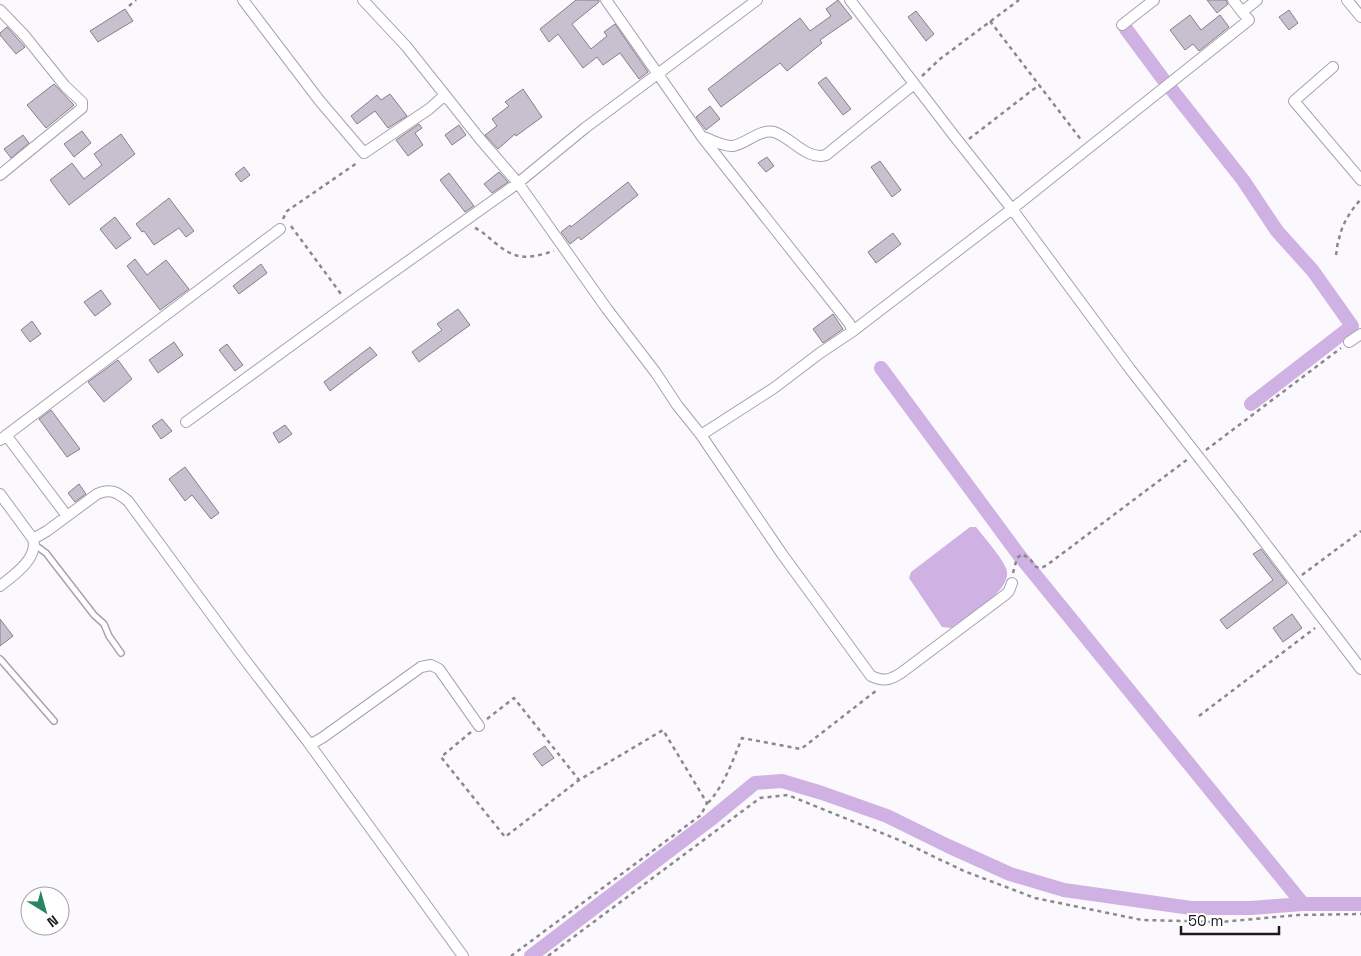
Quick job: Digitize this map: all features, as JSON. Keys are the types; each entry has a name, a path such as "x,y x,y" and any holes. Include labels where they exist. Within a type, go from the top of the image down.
{"street":[{"path":"243,0 319,100 364,153 445,95"},
{"path":"363,0 406,46 518,183 656,373 677,406 701,435 748,505 871,676 882,680 890,680 1005,595 1012,583"},
{"path":"606,0 702,136 849,323 853,331"},
{"path":"186,422 518,183 584,128 757,0"},
{"path":"850,0 1012,209 1130,369 1361,669"},
{"path":"1122,25 1154,0"},
{"path":"701,435 774,388 853,331 1012,209 1250,20 1233,0"},
{"path":"1242,12 1257,0"},
{"path":"1347,0 1361,17"},
{"path":"0,10 25,36 65,86 82,102 82,108 0,176"},
{"path":"1334,67 1294,101 1361,180"},
{"path":"702,136 729,146 735,146 758,134 773,132 820,157 826,155 914,84"},
{"path":"67,516 3,438 280,229"},
{"path":"1349,342 1361,334"},
{"path":"34,542 97,494 106,490 116,491 128,500 308,742 463,956"},
{"path":"0,494 34,542 33,552 25,564 0,586"},
{"path":"308,742 313,743 322,738 421,667 431,665 439,669 479,726"}],"lane":[{"path":"34,542 46,553 94,615 104,624 109,636 121,653"},
{"path":"0,659 54,721"}],"path":[{"path":"128,6 136,0"},
{"path":"914,84 940,59 1019,0"},
{"path":"990,21 1087,148"},
{"path":"961,145 1039,85"},
{"path":"280,229 280,224 287,211 358,162 364,153"},
{"path":"1336,255 1338,240 1344,224 1353,208 1361,199"},
{"path":"284,216 348,304"},
{"path":"462,223 479,230 516,257 531,258 556,251 567,253"},
{"path":"1017,558 1022,554 1030,558 1036,567 1041,568 1047,565 1196,454 1207,450 1349,342"},
{"path":"1293,582 1361,531"},
{"path":"1199,716 1324,621"},
{"path":"511,956 700,815 726,780 742,738 801,750 890,680"},
{"path":"579,780 514,698 441,757 505,837 579,780 664,730 708,803"},
{"path":"548,956 760,798 788,795 899,840 964,871 1026,894 1102,912 1142,920 1221,922 1298,915 1361,914"}],"shaded area":[{"path":"970,527 976,527 997,553 1006,568 1007,576 997,594 988,602 951,628 942,627 909,578 911,572"}],"building":[{"path":"576,0 599,0 572,24 591,49 607,36 604,32 615,24 648,72 639,79 620,53 603,65 597,57 583,68 558,34 549,42 540,29"},
{"path":"838,0 852,18 820,40 822,43 787,71 780,63 721,107 708,89 800,18 810,31 831,16 826,9"},
{"path":"1207,0 1226,0 1228,4 1217,13"},
{"path":"125,9 133,21 98,42 90,31"},
{"path":"1289,10 1298,23 1289,30 1279,17"},
{"path":"916,11 934,34 926,41 908,17"},
{"path":"1190,15 1201,30 1220,15 1229,27 1199,51 1193,44 1185,50 1170,30"},
{"path":"7,27 25,47 16,54 0,35"},
{"path":"826,77 851,109 843,115 818,83"},
{"path":"54,84 74,105 46,128 27,105"},
{"path":"523,89 542,117 516,136 515,134 498,149 485,135 497,126 492,119 509,106 505,102"},
{"path":"390,94 407,116 388,128 375,111 357,124 351,116 377,95 381,100"},
{"path":"710,106 720,119 706,130 696,117"},
{"path":"419,124 422,128 415,133 423,145 408,156 396,140"},
{"path":"459,125 466,135 452,145 445,135"},
{"path":"82,131 91,143 74,157 64,144"},
{"path":"121,134 135,154 69,205 50,180 72,163 84,179 102,165 94,154"},
{"path":"23,135 29,143 11,158 4,149"},
{"path":"767,157 774,166 766,172 758,163"},
{"path":"880,161 901,190 892,197 871,167"},
{"path":"244,167 250,175 241,182 235,174"},
{"path":"499,172 508,182 492,193 484,184"},
{"path":"449,173 474,206 465,212 440,180"},
{"path":"628,182 638,195 581,240 579,237 570,244 561,232 570,225 571,227"},
{"path":"169,198 194,231 186,237 179,228 154,245 144,231 142,232 136,224"},
{"path":"115,217 131,238 116,249 100,229"},
{"path":"893,233 901,244 876,263 868,252"},
{"path":"135,259 147,275 166,260 189,289 160,310 127,266"},
{"path":"261,264 267,273 239,294 233,286"},
{"path":"101,290 111,304 95,316 84,302"},
{"path":"458,309 470,325 419,362 412,352 442,330 437,324"},
{"path":"833,314 843,329 823,343 813,329"},
{"path":"32,321 41,334 30,342 21,330"},
{"path":"174,342 183,355 158,373 149,360"},
{"path":"227,344 243,365 235,371 219,350"},
{"path":"370,347 377,355 330,391 324,382"},
{"path":"118,360 132,379 104,402 88,382"},
{"path":"51,410 80,449 67,457 39,419"},
{"path":"162,419 172,431 161,439 152,426"},
{"path":"285,425 292,434 279,443 273,433"},
{"path":"185,467 219,513 211,519 192,495 185,501 169,479"},
{"path":"79,484 86,494 75,502 68,493"},
{"path":"1261,549 1287,583 1227,629 1220,620 1273,580 1253,554"},
{"path":"1292,614 1302,628 1283,642 1273,628"},
{"path":"0,619 13,636 0,646"},
{"path":"545,746 554,758 542,766 533,754"}],"waterway":[{"path":"1126,29 1163,79"},
{"path":"1172,90 1243,180 1277,231 1313,271 1352,326 1251,404"},
{"path":"881,368 1019,555 1303,904"},
{"path":"531,956 710,820 755,783 782,781 887,816 1010,874 1064,890 1191,908 1361,904"}]}
